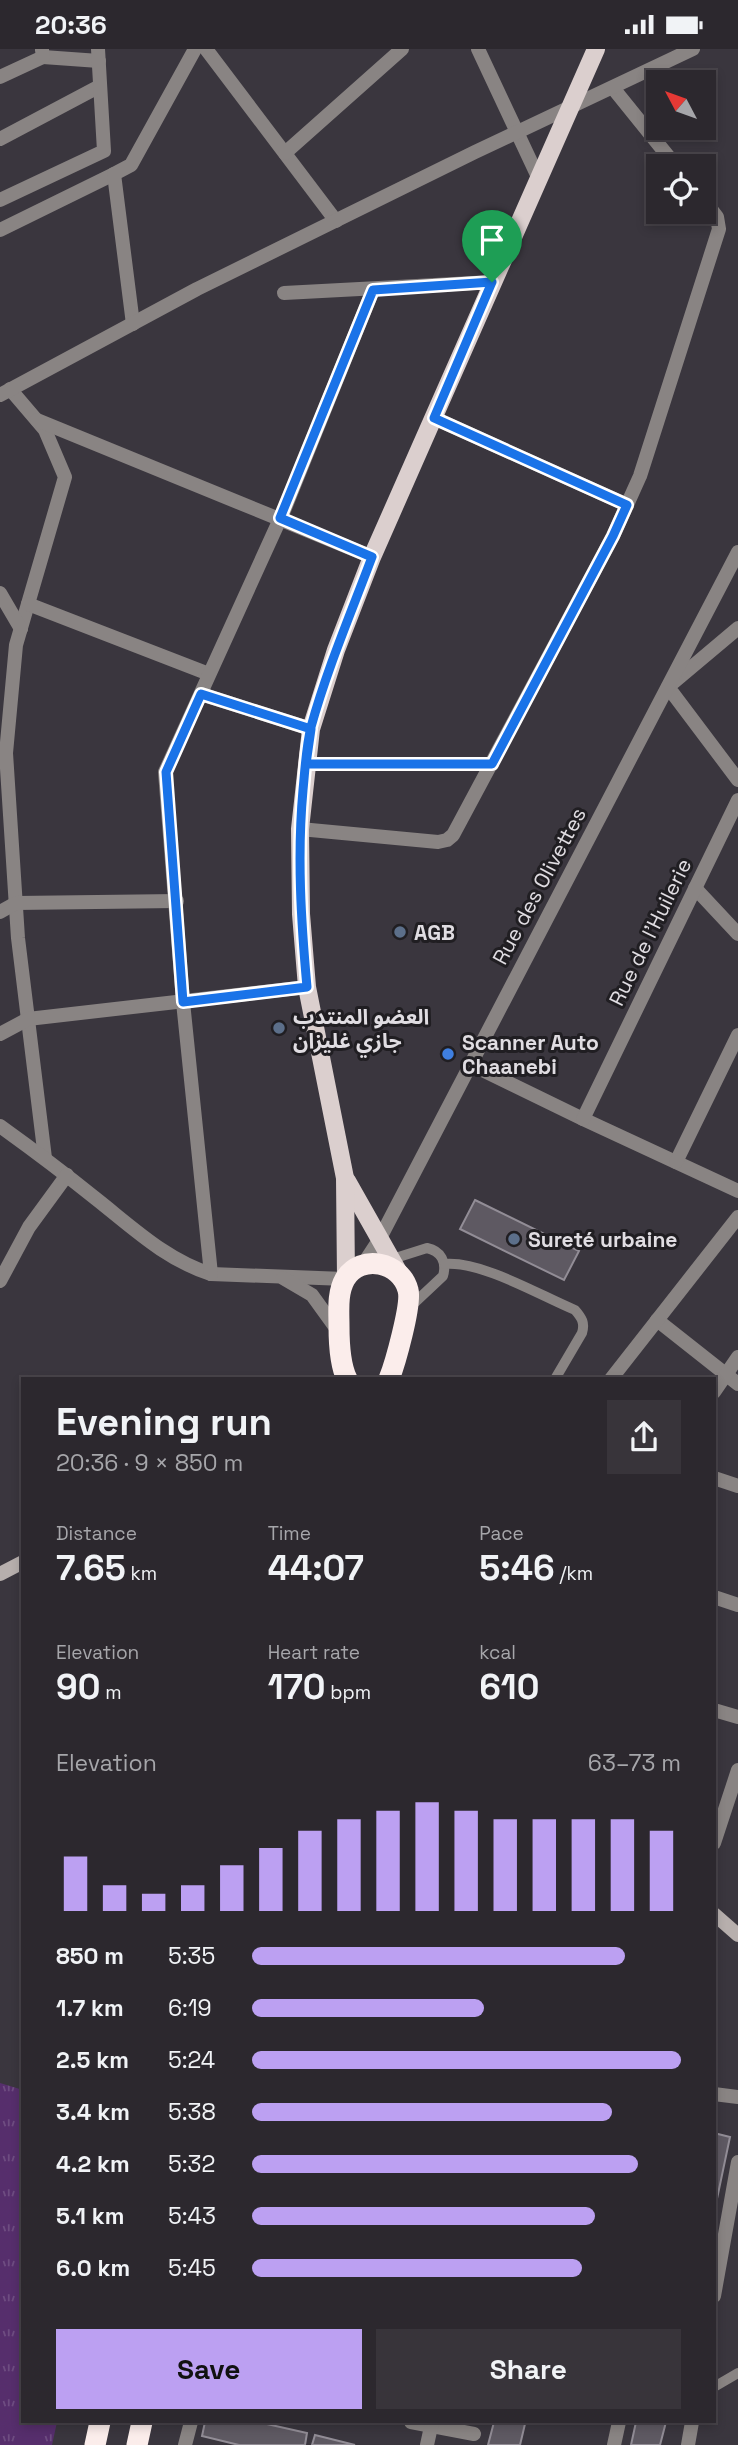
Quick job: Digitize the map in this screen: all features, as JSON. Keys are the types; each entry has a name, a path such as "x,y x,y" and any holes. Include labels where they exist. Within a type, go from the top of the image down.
{"highway":[{"path":"346,1377 339,1333 339,1299 371,1270 408,1290 407,1309 390,1377"},
{"path":"95,2445 100,2423"},
{"path":"137,2445 142,2423"}],"main road":[{"path":"371,1270 345,1178 307,987 300,914 300,829 311,729 336,650 372,557 596,49"},
{"path":"345,1178 379,1240 371,1270"}],"street":[{"path":"0,230 131,165 195,49"},
{"path":"206,49 336,221"},
{"path":"285,153 402,49"},
{"path":"478,49 539,179"},
{"path":"45,1158 4,781 16,645 65,477 45,430 5,392 336,221 693,49"},
{"path":"0,77 43,53 99,55 104,151 0,200"},
{"path":"0,139 100,86"},
{"path":"613,88 666,154"},
{"path":"114,174 133,324"},
{"path":"300,829 438,842 453,835 613,536 640,476 719,229 716,215"},
{"path":"284,293 492,282"},
{"path":"212,1274 183,1002 166,772 280,518 373,290"},
{"path":"434,418 627,505"},
{"path":"37,420 372,557"},
{"name":"Rue des Olivettes","path":"371,1270 379,1240 738,552"},
{"path":"0,593 21,629"},
{"path":"28,604 209,674"},
{"path":"738,628 668,687 738,780"},
{"path":"0,653 16,645"},
{"path":"201,694 311,729"},
{"path":"306,764 492,764"},
{"name":"Rue de l'Huilerie","path":"583,1119 738,800"},
{"path":"695,888 738,934"},
{"path":"0,912 16,903 177,901"},
{"path":"0,1034 28,1019 307,987"},
{"path":"676,1162 738,1035"},
{"path":"470,1064 738,1191"},
{"path":"0,1126 67,1175 157,1248 192,1269 212,1274 281,1278 371,1270"},
{"path":"0,1281 29,1227 67,1175"},
{"path":"613,1377 738,1217"},
{"path":"281,1278 319,1302 339,1333"},
{"path":"657,1320 738,1384"},
{"path":"716,1389 738,1357"},
{"path":"716,1479 738,1486"},
{"path":"0,1574 21,1563"},
{"path":"716,1598 738,1605"},
{"path":"716,1711 738,1717"},
{"path":"716,1837 738,1770"},
{"path":"716,1916 738,1935"},
{"path":"716,2094 738,2097"},
{"path":"716,2285 738,2162"},
{"path":"185,2445 191,2423"},
{"path":"614,2445 619,2423"},
{"path":"688,2445 692,2423"},
{"path":"427,2445 432,2424 474,2434"}],"lane":[{"path":"371,1270 427,1248 439,1253 445,1264 443,1276 407,1309"},
{"path":"445,1264 460,1263 472,1266 575,1310 584,1325 582,1333 556,1377"},
{"path":"716,2386 738,2373"}],"green space":[{"path":"0,2083 21,2089 21,2423 57,2423 52,2445 0,2445"}],"building":[{"path":"475,1200 579,1251 564,1280 460,1229"},
{"path":"716,2134 730,2137 716,2204"},
{"path":"205,2423 262,2423 307,2433 305,2445 239,2445 202,2436"},
{"path":"494,2423 525,2424 520,2445 488,2445"},
{"path":"636,2423 666,2423 660,2445 631,2445"},
{"path":"315,2435 355,2445 312,2445"}],"place":[{"name":"AGB","path":"400,932"},
{"name":"العضو المنتدب جازي غليزان","path":"279,1028"},
{"name":"Scanner Auto Chaanebi","path":"448,1054"},
{"name":"Sureté urbaine","path":"514,1239"}],"route":[{"path":"492,282 373,290 280,518 372,557 336,650 311,729 306,764 300,829 300,914 307,987 183,1002 166,772 201,694 311,729 306,764 492,764 627,505 434,418 492,282"}]}
